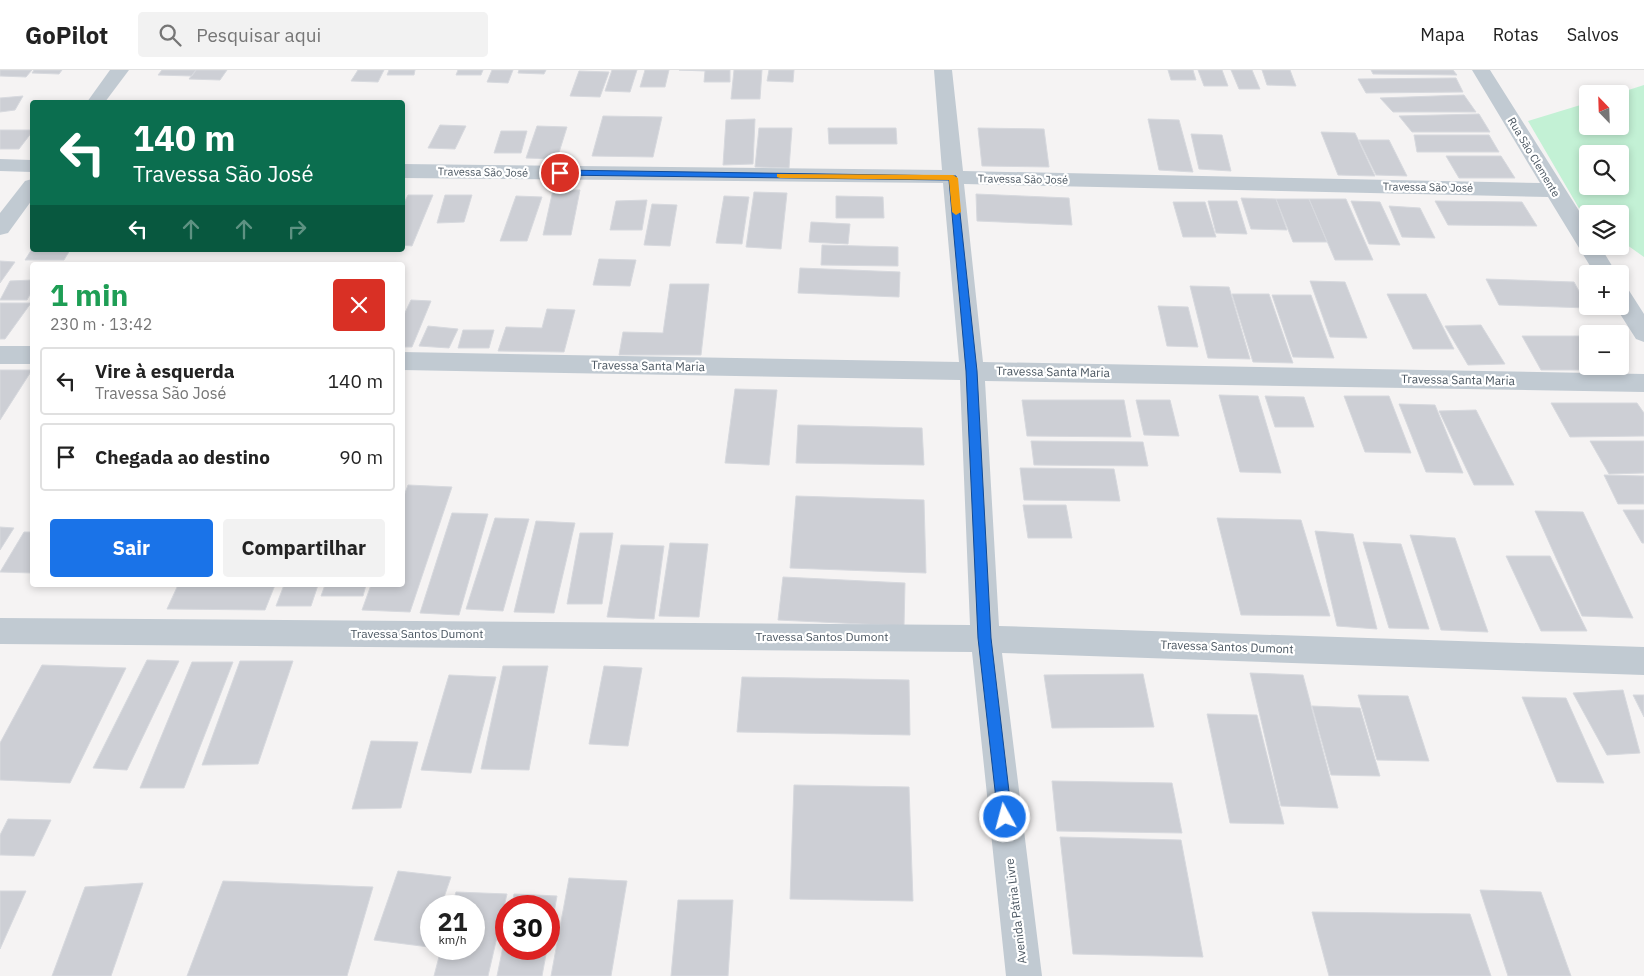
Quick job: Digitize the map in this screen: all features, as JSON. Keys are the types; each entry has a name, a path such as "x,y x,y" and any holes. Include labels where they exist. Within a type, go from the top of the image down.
{"street":[{"path":"98,100 120,70"},
{"name":"Avenida Pátria Livre","path":"943,70 972,371 985,638 1024,976"},
{"name":"Rua São Clemente","path":"1481,70 1579,231"},
{"path":"0,165 30,166"},
{"name":"Travessa São José","path":"405,171 953,178 1553,190"},
{"path":"0,228 30,189"},
{"path":"1629,309 1644,333"},
{"path":"0,355 30,355"},
{"name":"Travessa Santa Maria","path":"405,361 1644,383"},
{"name":"Travessa Santos Dumont","path":"0,631 985,638 1644,661"}],"green space":[{"path":"1644,85 1644,257 1629,246 1629,205 1579,205 1579,208 1528,121 1579,105 1579,135 1629,135 1629,90"}],"building":[{"path":"0,70 32,70 26,77 0,76"},
{"path":"34,70 62,70 59,74 32,73"},
{"path":"162,70 196,70 192,76 158,75"},
{"path":"196,70 227,70 220,80 189,79"},
{"path":"358,70 384,70 378,82 351,81"},
{"path":"389,70 415,70 414,75 387,75"},
{"path":"458,70 483,70 481,75 456,75"},
{"path":"492,70 513,70 508,83 487,82"},
{"path":"519,70 546,70 544,74 518,73"},
{"path":"612,70 637,70 630,92 605,91"},
{"path":"645,70 669,70 665,87 640,87"},
{"path":"679,70 730,70 730,82 704,82 705,71"},
{"path":"734,70 762,70 760,99 731,99"},
{"path":"769,70 794,70 793,82 767,81"},
{"path":"1168,70 1193,70 1196,80 1171,80"},
{"path":"1198,70 1222,70 1228,86 1204,86"},
{"path":"1231,70 1252,70 1260,89 1239,89"},
{"path":"1262,70 1290,70 1296,86 1267,85"},
{"path":"1371,70 1453,70 1457,75 1373,74"},
{"path":"579,71 609,72 600,97 570,96"},
{"path":"1456,78 1463,92 1366,93 1358,79"},
{"path":"1464,95 1476,112 1393,112 1380,98"},
{"path":"23,96 15,110 0,112 0,98"},
{"path":"1479,114 1490,132 1412,132 1399,116"},
{"path":"603,116 662,117 653,157 592,156"},
{"path":"755,119 753,164 723,165 726,120"},
{"path":"1148,119 1179,120 1193,172 1159,170"},
{"path":"440,125 466,126 455,149 428,148"},
{"path":"537,126 567,127 557,159 526,158"},
{"path":"759,128 792,128 789,168 755,167"},
{"path":"828,128 896,128 897,144 829,144"},
{"path":"978,128 1044,129 1049,167 982,166"},
{"path":"0,130 30,130 30,135 19,149 0,149"},
{"path":"501,131 527,131 521,153 494,153"},
{"path":"1321,132 1355,133 1375,176 1338,175"},
{"path":"1191,134 1222,135 1231,171 1199,169"},
{"path":"1414,135 1489,135 1499,152 1417,152"},
{"path":"1359,140 1389,140 1407,176 1376,175"},
{"path":"1446,156 1501,156 1515,178 1459,178"},
{"path":"553,190 580,190 571,235 543,235"},
{"path":"754,192 787,193 781,249 746,247"},
{"path":"976,194 1069,198 1072,225 977,221"},
{"path":"408,195 433,195 412,246 405,245 405,201"},
{"path":"445,195 472,195 464,222 437,223"},
{"path":"516,196 542,197 527,241 500,241"},
{"path":"724,196 749,197 742,244 716,243"},
{"path":"836,196 883,197 884,218 836,218"},
{"path":"1241,198 1276,199 1287,230 1251,229"},
{"path":"1276,199 1309,199 1327,242 1293,242"},
{"path":"1309,199 1346,199 1373,260 1335,260"},
{"path":"647,200 642,230 610,230 616,201"},
{"path":"1208,201 1237,201 1247,234 1216,233"},
{"path":"1351,201 1380,202 1400,245 1369,244"},
{"path":"1435,201 1522,202 1537,226 1448,225"},
{"path":"1173,202 1205,202 1216,237 1183,237"},
{"path":"652,204 677,205 670,246 644,245"},
{"path":"1389,206 1420,208 1435,238 1402,237"},
{"path":"811,222 850,224 848,244 809,242"},
{"path":"822,245 898,247 898,266 821,265"},
{"path":"30,252 69,252 64,260 25,260"},
{"path":"599,259 636,260 630,286 593,285"},
{"path":"0,261 15,262 0,283"},
{"path":"800,268 900,272 899,297 798,293"},
{"path":"1486,279 1574,282 1579,291 1579,308 1499,305"},
{"path":"30,280 30,295 27,300 0,300 10,281"},
{"path":"1310,281 1345,282 1367,338 1330,337"},
{"path":"670,284 709,284 701,355 619,355 623,332 663,333"},
{"path":"1190,286 1229,287 1250,359 1208,358"},
{"path":"1232,294 1269,294 1293,363 1253,362"},
{"path":"1387,294 1426,294 1454,349 1413,349"},
{"path":"1272,295 1311,295 1334,358 1293,357"},
{"path":"411,300 431,301 412,347 405,347 405,313"},
{"path":"0,303 30,303 5,339 0,339"},
{"path":"1158,306 1188,307 1198,347 1167,346"},
{"path":"547,309 575,310 564,352 498,351 506,327 542,328"},
{"path":"1481,325 1505,364 1468,365 1445,326"},
{"path":"428,326 458,329 449,348 419,346"},
{"path":"463,330 494,330 489,348 458,348"},
{"path":"1522,336 1579,336 1579,370 1541,370"},
{"path":"0,370 30,370 30,373 0,420"},
{"path":"735,389 777,390 769,465 725,463"},
{"path":"1219,395 1258,396 1281,473 1240,472"},
{"path":"1265,396 1304,397 1314,427 1275,427"},
{"path":"1344,396 1389,396 1411,453 1365,452"},
{"path":"1022,400 1124,400 1131,437 1027,436"},
{"path":"1136,400 1170,400 1179,436 1144,435"},
{"path":"1551,403 1637,403 1644,413 1644,436 1570,437"},
{"path":"1399,404 1435,405 1463,473 1426,472"},
{"path":"1476,410 1514,485 1474,485 1439,411"},
{"path":"798,425 922,428 924,465 796,463"},
{"path":"1031,441 1143,442 1148,466 1034,465"},
{"path":"1590,441 1644,441 1644,473 1609,474"},
{"path":"1020,468 1114,469 1120,501 1024,500"},
{"path":"1604,475 1644,476 1644,504 1618,504"},
{"path":"408,485 452,487 410,612 362,610 370,587 405,587 405,493"},
{"path":"796,496 924,500 926,573 790,568"},
{"path":"1023,505 1066,505 1072,538 1028,538"},
{"path":"1623,510 1644,510 1644,543 1642,543"},
{"path":"1535,511 1583,512 1633,618 1582,616"},
{"path":"452,513 488,514 459,615 420,613"},
{"path":"495,518 529,519 503,611 466,609"},
{"path":"1217,518 1301,520 1330,616 1241,615"},
{"path":"536,521 575,523 554,613 514,612"},
{"path":"0,527 14,528 0,550"},
{"path":"1315,531 1353,534 1377,629 1337,626"},
{"path":"24,532 30,532 30,573 0,572"},
{"path":"580,533 613,533 602,604 567,604"},
{"path":"1410,535 1455,538 1488,632 1441,630"},
{"path":"1363,542 1401,544 1429,629 1389,628"},
{"path":"670,543 708,544 699,617 659,616"},
{"path":"621,545 664,546 654,619 607,617"},
{"path":"1506,556 1550,556 1587,631 1541,631"},
{"path":"783,577 905,583 904,626 778,620"},
{"path":"177,587 274,587 265,610 167,609"},
{"path":"283,587 317,587 311,606 276,606"},
{"path":"324,587 365,587 363,596 321,596"},
{"path":"147,660 179,661 127,770 93,768"},
{"path":"240,661 293,661 258,764 202,765"},
{"path":"192,662 233,662 184,788 140,788"},
{"path":"42,665 126,668 70,783 0,780 0,743"},
{"path":"503,666 548,666 529,770 481,769"},
{"path":"604,666 642,668 628,746 589,744"},
{"path":"1250,673 1303,675 1338,808 1281,806"},
{"path":"1143,674 1154,727 1052,728 1044,675"},
{"path":"449,675 496,677 471,773 421,770"},
{"path":"742,677 909,680 910,735 737,732"},
{"path":"1623,690 1640,753 1607,755 1573,693"},
{"path":"1358,695 1408,696 1429,761 1377,760"},
{"path":"1633,695 1644,695 1644,717"},
{"path":"1522,697 1566,698 1604,783 1557,782"},
{"path":"1312,706 1360,708 1380,776 1331,775"},
{"path":"1207,714 1257,715 1284,824 1230,823"},
{"path":"371,741 418,742 401,808 352,809"},
{"path":"1052,781 1172,783 1182,833 1057,831"},
{"path":"794,785 909,787 913,901 790,899"},
{"path":"8,819 51,820 34,856 0,855 0,835"},
{"path":"1060,837 1181,840 1203,957 1073,954"},
{"path":"398,871 451,877 445,895 420,895 420,946 374,940"},
{"path":"569,878 627,881 611,976 551,976 554,960 560,960 560,927"},
{"path":"223,881 373,887 347,976 187,976"},
{"path":"143,883 111,976 52,976 85,887"},
{"path":"1480,890 1541,892 1571,976 1508,976"},
{"path":"0,891 26,891 0,949"},
{"path":"456,892 507,894 495,895 495,946 488,976 434,976 438,960 485,960 485,895 455,895"},
{"path":"678,900 733,900 728,976 671,976"},
{"path":"1312,912 1470,914 1491,976 1329,976"},
{"path":"500,960 545,960 542,976 497,976"}],"slow traffic":[{"path":"780,175 953,178 956,212"}],"route":[{"path":"560,173 953,178 972,371 985,638 1005,817"}]}
